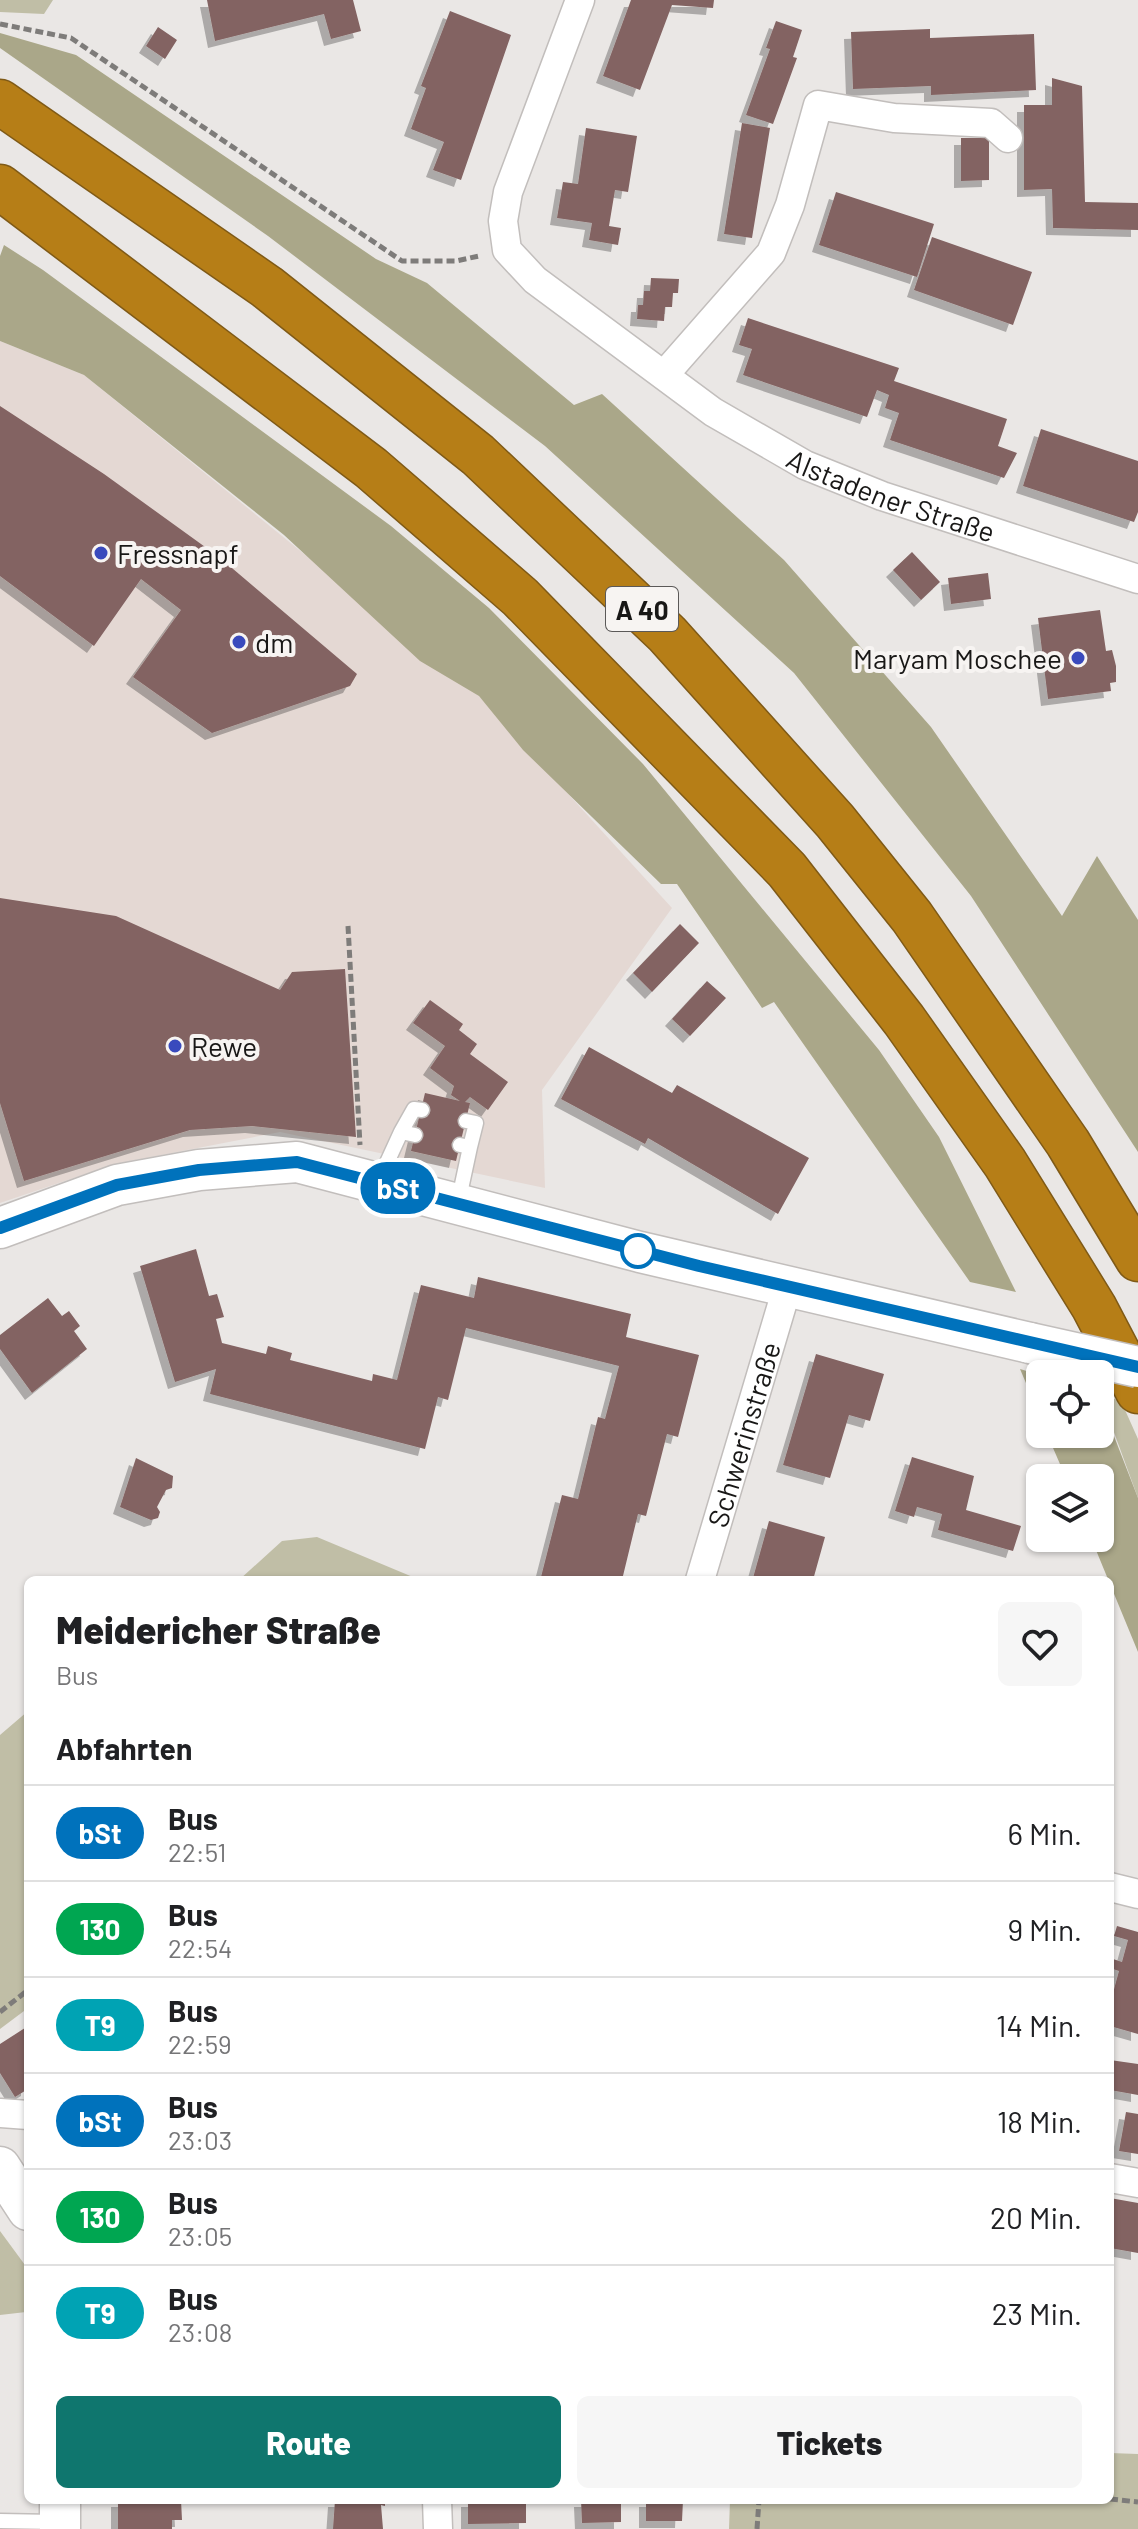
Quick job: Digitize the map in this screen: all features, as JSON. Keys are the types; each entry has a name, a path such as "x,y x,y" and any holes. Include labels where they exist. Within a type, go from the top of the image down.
{"highway":[{"name":"A 40","path":"0,102 279,297 478,455 573,541 667,634 835,821 912,917 1068,1143 1138,1259"},
{"name":"A 40","path":"0,187 371,468 520,597 787,870 904,1020 1005,1163 1094,1307 1138,1391"}],"street":[{"path":"507,250 503,221 508,192 580,0"},
{"path":"664,375 771,253 790,205 818,105 894,118 991,123 1008,138"},
{"name":"Alstadener Straße","path":"507,250 535,280 713,412 805,465 882,496 1138,579"},
{"path":"0,1228 117,1185 199,1170 297,1162 787,1288 1138,1367"},
{"name":"Schwerinstraße","path":"701,1576 787,1288"},
{"path":"1114,1888 1138,1894"},
{"path":"0,2113 24,2115"},
{"path":"0,2167 24,2204"},
{"path":"1114,2179 1138,2183"},
{"path":"437,2504 438,2529"}],"lane":[{"path":"370,1181 408,1133 414,1109 422,1110"},
{"path":"458,1204 465,1146 476,1123 466,1121"},
{"path":"0,2521 60,2517"}],"path":[{"path":"0,24 71,38 402,261 456,261 507,250"},
{"path":"348,926 370,1181"},
{"path":"0,2012 24,1993"},
{"path":"1114,2499 1138,2502"},
{"path":"757,2529 759,2504"}],"shaded area":[{"path":"0,0 53,0 44,14 0,12"},
{"path":"0,33 76,55 376,259 427,283 574,405 602,394 784,560 931,727 1062,916 1097,856 1138,920 1138,1152 971,896 794,673 545,446 268,236 0,48"},
{"path":"4,245 43,270 391,526 489,608 643,764 879,1050 939,1137 1016,1292 970,1282 774,1002 762,1008 677,884 661,884 523,750 479,696 420,661 284,535 84,375 0,341 0,256"},
{"path":"0,341 84,375 479,696 672,908 542,1090 545,1188 280,1132 115,1164 0,1203"},
{"path":"1114,1399 1121,1401 1138,1439 1138,1498 1114,1432"},
{"path":"1114,1436 1138,1498 1138,1652 1114,1594 1114,1576 1107,1576 1097,1552 1114,1552 1114,1464 1060,1464 1053,1448 1114,1448"},
{"path":"317,1537 410,1576 243,1576 282,1541"},
{"path":"24,1714 24,2011 0,2029 0,1735"},
{"path":"0,2231 24,2264 24,2312 0,2315"},
{"path":"1114,2453 1138,2454 1138,2529 729,2529 730,2504 1114,2504"}],"building":[{"path":"207,0 353,0 361,31 331,39 324,14 215,41"},
{"path":"631,0 714,0 713,8 672,5 640,90 603,76"},
{"path":"450,11 511,35 461,180 433,170 444,142 411,129 426,88 421,86"},
{"path":"776,21 802,30 793,57 797,58 773,124 746,115 770,49 766,48"},
{"path":"158,27 177,40 165,59 146,46"},
{"path":"930,29 930,38 1034,34 1036,90 931,95 931,86 853,89 851,32"},
{"path":"1052,78 1082,86 1085,202 1138,203 1138,230 1053,228 1052,189 1024,190 1024,105 1052,105"},
{"path":"742,123 770,128 752,238 724,234"},
{"path":"586,128 637,136 628,192 615,190 609,226 621,228 618,245 589,240 592,223 557,218 563,182 578,184"},
{"path":"961,138 989,138 989,180 961,181"},
{"path":"836,192 934,224 917,277 819,245"},
{"path":"932,237 1032,272 1013,325 914,290"},
{"path":"651,278 679,279 678,293 673,293 672,307 665,307 664,321 637,319 638,305 643,305 644,291 650,291"},
{"path":"748,318 899,368 894,381 1007,419 998,446 1017,453 1004,478 890,440 899,413 885,408 889,395 877,390 867,417 743,375 752,349 739,345"},
{"path":"0,406 104,474 219,557 357,674 350,686 212,733 133,677 181,610 141,579 94,646 0,576"},
{"path":"1041,429 1138,461 1138,512 1134,522 1023,486"},
{"path":"912,552 940,582 921,600 893,570"},
{"path":"988,573 991,599 951,604 948,578"},
{"name":"Maryam Moschee","path":"1100,610 1106,651 1112,650 1116,666 1116,682 1110,683 1111,691 1048,699 1038,618"},
{"name":"Rewe","path":"0,898 116,916 280,990 292,972 345,969 356,1137 252,1126 190,1130 24,1181 0,1103"},
{"path":"680,924 699,943 652,992 633,973"},
{"path":"707,981 726,998 690,1036 672,1019"},
{"path":"430,1000 463,1024 459,1030 477,1044 470,1054 508,1082 488,1110 470,1097 465,1102 470,1103 456,1161 411,1151 425,1093 460,1101 451,1095 454,1086 430,1068 445,1046 413,1023"},
{"path":"589,1047 672,1093 677,1085 809,1158 778,1214 648,1138 645,1144 561,1099"},
{"path":"196,1249 209,1296 217,1294 224,1317 216,1319 222,1343 266,1354 268,1346 292,1353 290,1360 372,1381 373,1374 397,1380 421,1285 474,1298 478,1277 631,1314 626,1337 699,1355 678,1437 667,1434 646,1516 638,1514 623,1576 541,1576 562,1495 578,1499 598,1417 605,1419 619,1366 466,1328 448,1400 438,1397 425,1449 210,1394 216,1369 175,1382 140,1266"},
{"path":"48,1298 62,1316 69,1311 80,1326 74,1331 87,1349 32,1393 0,1349 0,1335"},
{"path":"816,1354 884,1374 870,1421 849,1415 830,1478 783,1465"},
{"path":"912,1457 974,1476 966,1510 1021,1526 1013,1551 938,1530 942,1514 917,1507 914,1517 895,1511"},
{"path":"136,1458 173,1476 172,1488 166,1490 157,1507 160,1512 158,1518 151,1520 120,1507"},
{"path":"769,1521 825,1537 814,1576 754,1576"},
{"path":"1117,1926 1138,1932 1138,2034 1114,2027 1114,1989 1119,1971 1114,1969 1114,1959 1122,1962 1128,1940 1114,1936"},
{"path":"24,2029 24,2091 15,2097 0,2073 0,2044"},
{"path":"1114,2061 1138,2064 1138,2095 1114,2091"},
{"path":"1126,2112 1138,2114 1138,2154 1119,2151"},
{"path":"1114,2199 1138,2203 1138,2253 1114,2249"},
{"path":"118,2504 181,2504 182,2520 172,2520 172,2529 118,2529"},
{"path":"335,2504 385,2504 381,2505 383,2529 333,2529"},
{"path":"468,2504 526,2504 526,2523 468,2524"},
{"path":"581,2504 621,2504 621,2522 582,2523"},
{"path":"646,2504 683,2504 682,2521 646,2521"}],"bus line":[{"name":"bSt","path":"0,1228 117,1185 199,1170 297,1162 787,1288 1138,1367"}],"place":[{"name":"Fressnapf","path":"101,553"},
{"name":"dm","path":"239,642"},
{"name":"Maryam Moschee","path":"1078,658"},
{"name":"Rewe","path":"175,1046"}]}
